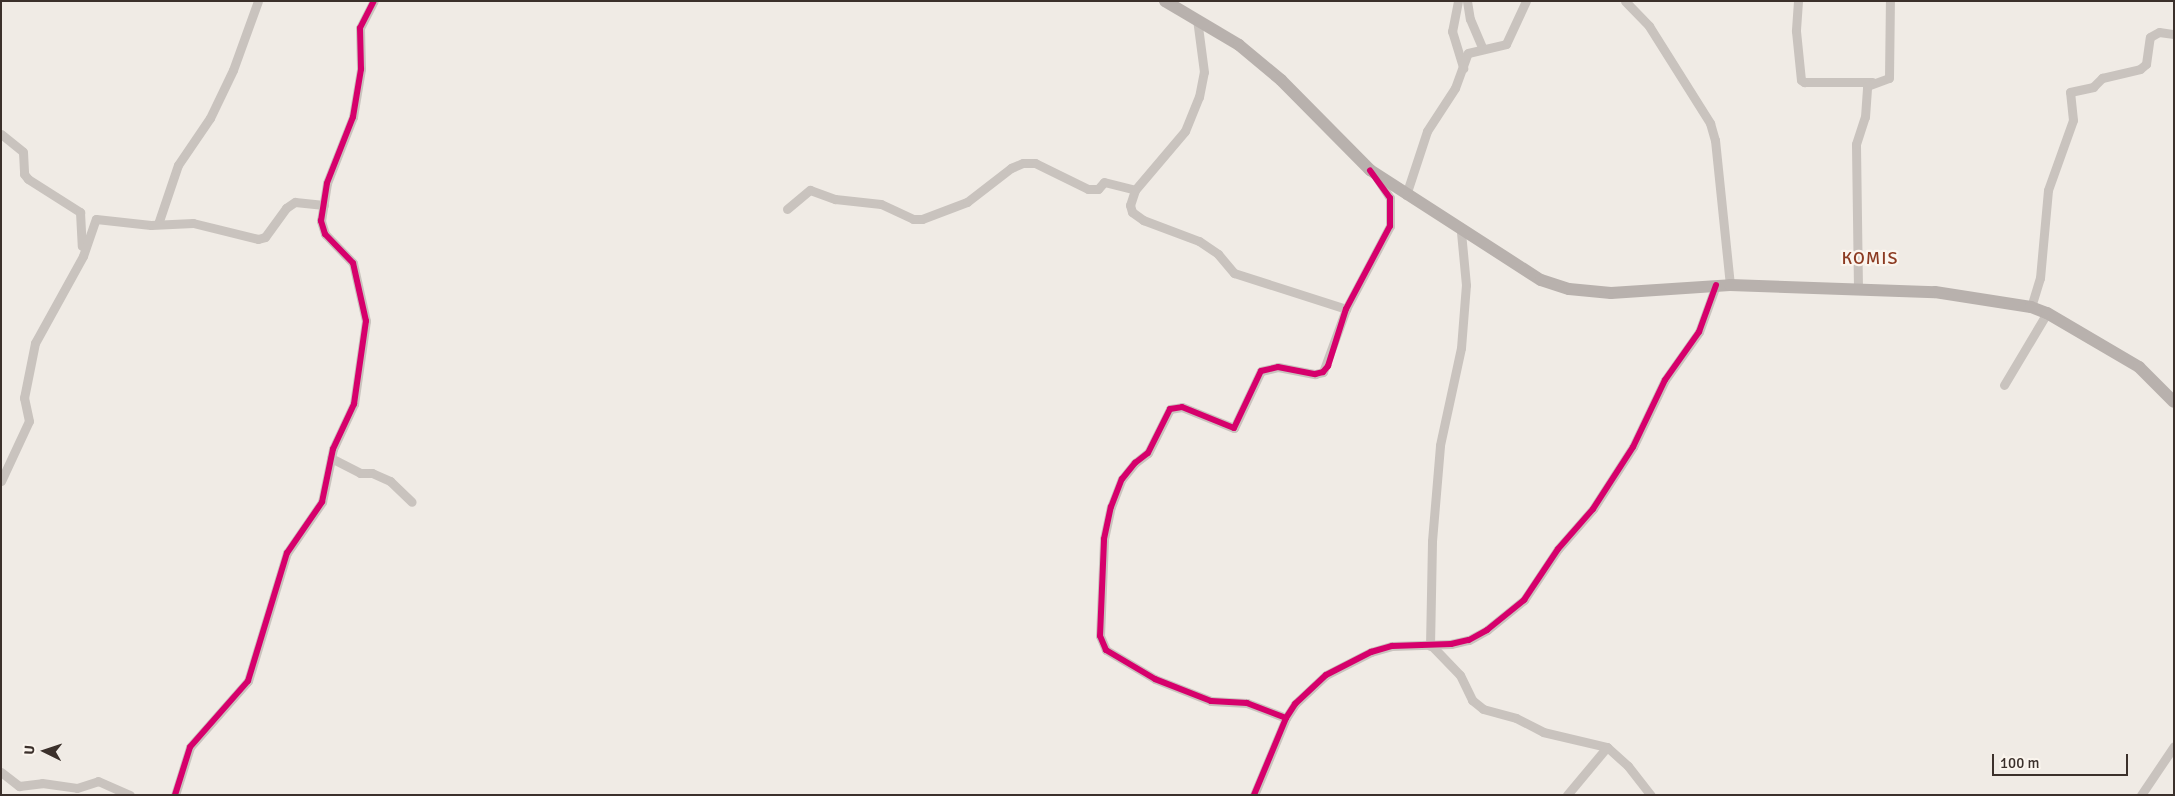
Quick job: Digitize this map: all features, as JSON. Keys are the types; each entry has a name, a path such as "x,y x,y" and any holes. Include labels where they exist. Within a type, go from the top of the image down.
{"main road":[{"path":"1165,1 1239,45 1281,80 1370,170 1461,232 1540,280 1569,290 1611,293 1716,285 1935,292 2031,308 2046,313 2139,367 2174,402"}],"street":[{"path":"158,224 178,165 210,118 233,70 258,1"},
{"path":"175,795 190,747 198,734 248,681 286,553 322,502 331,458 354,404 367,327 354,262 322,230 327,183 353,117 361,69 360,28 374,1"},
{"path":"1458,1 1452,31 1463,68"},
{"path":"1467,1 1470,19 1482,47"},
{"path":"1406,195 1428,131 1448,100 1468,53 1482,47 1506,44 1526,1"},
{"path":"1626,1 1649,26 1710,123 1715,140 1730,285"},
{"path":"1798,1 1796,31 1801,80 1804,82 1886,82 1889,78 1890,1"},
{"path":"1197,20 1204,72 1199,97 1181,137 1136,190 1130,205 1132,212 1143,220 1199,242 1218,254 1234,273 1346,309"},
{"path":"2031,308 2040,278 2048,190 2073,120 2070,92 2093,87 2102,78 2140,69 2146,64 2150,37 2159,32 2174,34"},
{"path":"1858,289 1856,144 1865,118 1866,88 1872,82"},
{"path":"1,134 23,152 24,174 28,179 80,212 83,256"},
{"path":"787,209 810,190 835,199 881,204 913,219 922,219 967,202 1010,168 1023,163 1035,163 1088,189 1098,189 1104,182 1136,190"},
{"path":"1286,718 1247,703 1211,701 1155,679 1106,650 1100,636 1104,539 1111,507 1122,479 1135,463 1148,453 1170,409 1182,407 1234,428 1261,371 1278,368 1315,374 1323,372 1346,309 1390,226 1390,198 1370,170"},
{"path":"1,481 29,421 24,398 35,343 83,256 92,224 98,218 158,224 193,223 258,239 265,237 286,208 295,202 324,205"},
{"path":"1461,232 1466,285 1461,348 1440,445 1432,541 1431,646 1460,674 1472,700 1483,709 1516,718 1542,732 1607,747 1628,766 1651,795"},
{"path":"1254,795 1286,718 1311,687 1346,664 1392,646 1431,646 1469,640 1487,630 1524,600 1541,579 1558,549 1593,509 1633,448 1665,380 1699,332 1716,285"},
{"path":"2004,385 2046,313"},
{"path":"331,458 348,468 390,481 412,502"},
{"path":"2141,795 2174,746"},
{"path":"1567,795 1607,747"},
{"path":"1,772 19,786 42,783 70,788 98,781 130,795"}],"cycle path":[{"path":"175,795 190,747 248,681 287,553 322,502 333,449 354,404 366,321 353,263 325,234 321,221 327,183 353,117 361,69 360,28 374,1"},
{"path":"1286,718 1247,703 1211,701 1155,679 1106,650 1100,636 1104,539 1111,507 1122,479 1135,463 1148,453 1170,409 1182,407 1234,428 1261,371 1278,367 1315,374 1323,372 1328,366 1346,309 1390,226 1390,198 1370,170"},
{"path":"1254,795 1286,718 1295,704 1326,675 1371,652 1392,646 1451,644 1469,640 1487,630 1524,600 1558,549 1593,509 1633,447 1665,380 1699,332 1716,285"}],"district":[{"name":"KOMIS","path":"1870,258"}]}
